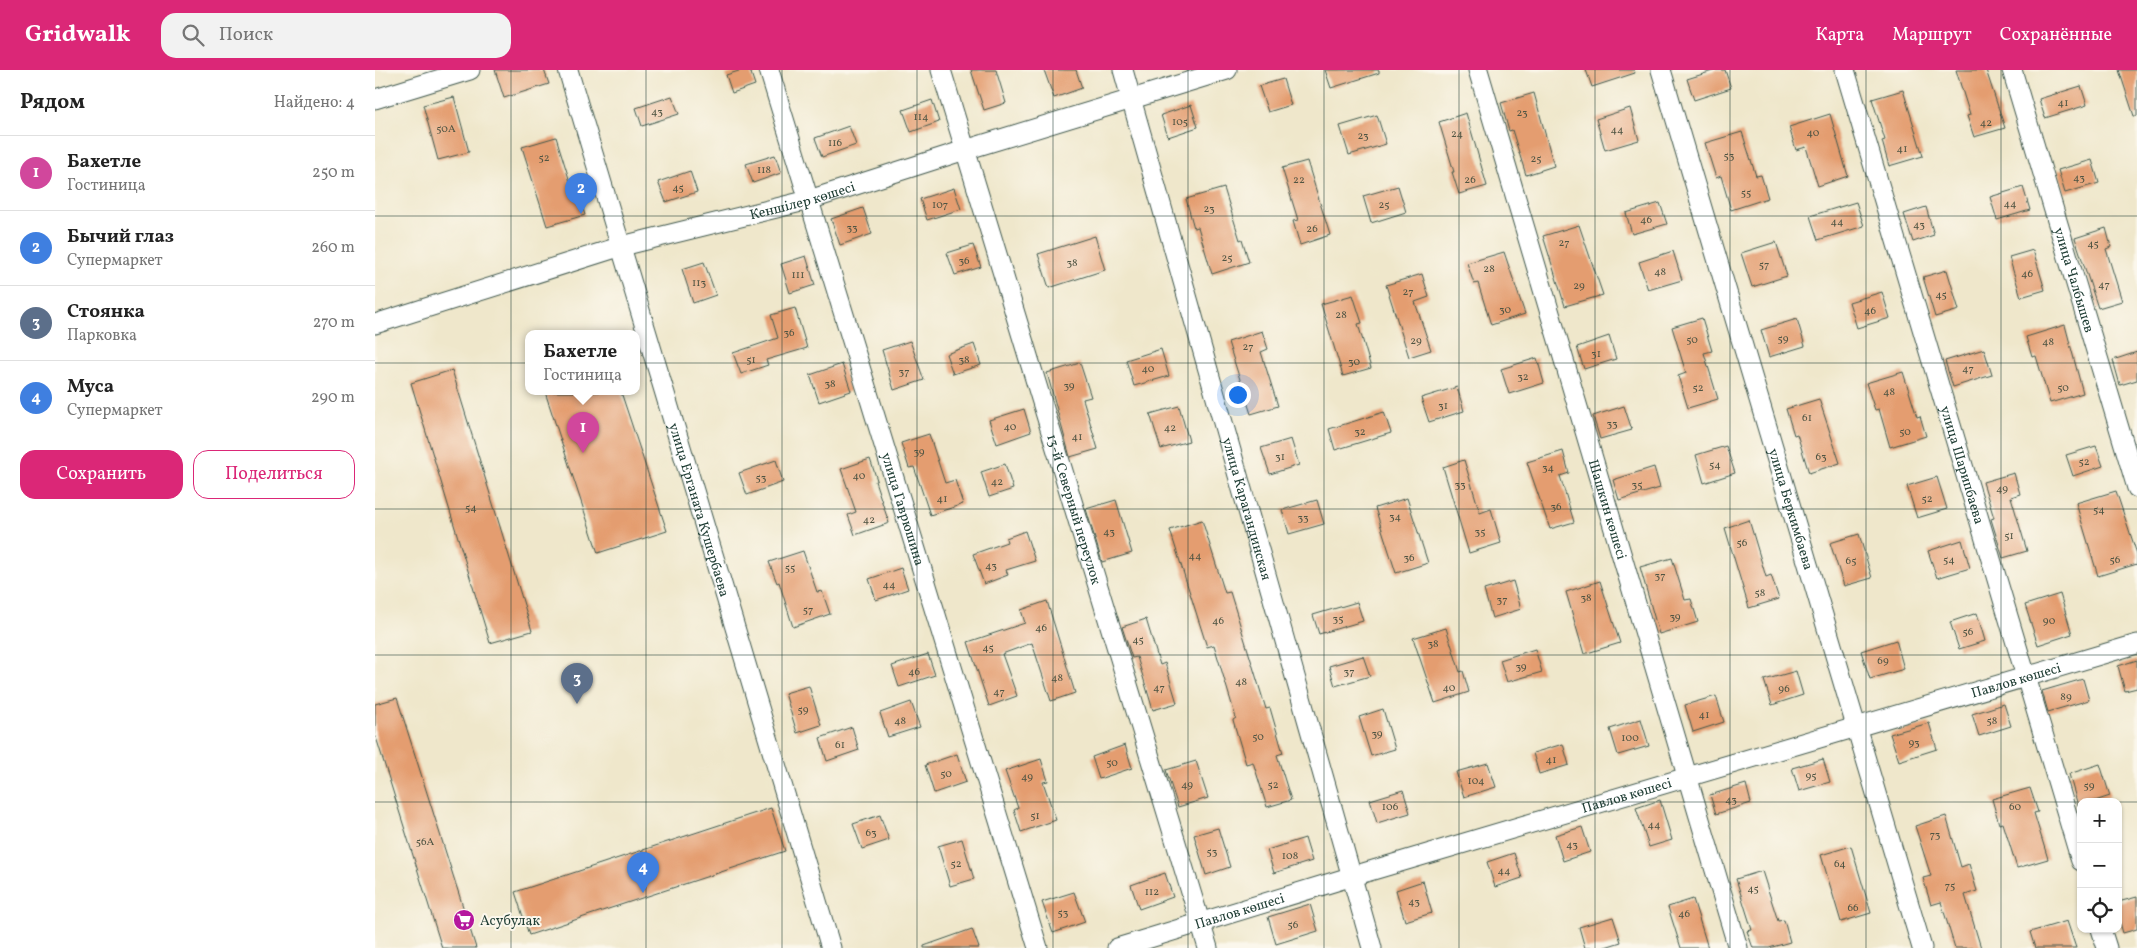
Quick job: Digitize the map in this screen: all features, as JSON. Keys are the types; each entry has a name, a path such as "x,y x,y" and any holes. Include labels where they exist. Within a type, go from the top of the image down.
{"street":[{"path":"375,99 470,70"},
{"name":"улица Ерганата Кушербаева","path":"568,70 831,948"},
{"name":"улица Гаврюшина","path":"769,70 1037,948"},
{"name":"13-й Северный переулок","path":"941,70 1208,948"},
{"name":"улица Карагандинская","path":"1123,70 1372,948"},
{"name":"Кеншілер көшесі","path":"375,324 622,246 809,200 1227,70"},
{"name":"Шашкин көшесі","path":"1478,70 1739,948"},
{"name":"улица Беркимбаева","path":"1661,70 1922,948"},
{"name":"улица Шарипбаева","path":"1845,70 2077,849"},
{"name":"улица Чалбышев","path":"2011,70 2137,488"},
{"name":"Павлов көшесі","path":"1117,948 1201,924 1353,876 2137,644"},
{"path":"2102,933 2107,948"}],"building":[{"path":"495,70 544,70 549,84 504,98"},
{"path":"742,70 750,70 755,85 732,93 726,75"},
{"path":"971,70 996,70 1006,103 984,110"},
{"path":"1044,70 1076,70 1082,88 1054,98"},
{"path":"1325,70 1379,70 1379,73 1331,88"},
{"path":"1586,70 1634,70 1635,73 1592,87"},
{"path":"1716,70 1725,70 1731,88 1694,100 1687,79"},
{"path":"1956,70 1986,70 2005,128 1974,137 1967,116 1970,115"},
{"path":"2119,70 2137,70 2137,116 2134,116"},
{"path":"1283,79 1291,105 1268,112 1259,86"},
{"path":"2081,86 2087,105 2045,118 2039,99"},
{"path":"1903,90 1923,156 1889,166 1882,141 1885,140 1872,99"},
{"path":"1534,93 1554,166 1526,175 1512,130 1509,131 1501,103"},
{"path":"672,96 679,114 642,126 636,108"},
{"path":"454,97 469,152 438,160 423,105"},
{"path":"932,100 939,122 911,132 903,110"},
{"path":"1191,105 1198,127 1168,137 1161,115"},
{"path":"1630,108 1639,140 1605,150 1596,119"},
{"path":"1466,113 1487,186 1459,194 1439,122"},
{"path":"1830,114 1848,176 1818,186 1806,147 1796,150 1789,127"},
{"path":"1377,115 1386,144 1349,155 1340,126"},
{"path":"849,126 856,145 822,157 815,138"},
{"path":"1742,132 1756,176 1761,175 1768,198 1731,210 1721,176 1716,178 1705,143"},
{"path":"556,137 571,185 575,184 585,215 547,226 522,147"},
{"path":"775,155 781,173 753,183 746,164"},
{"path":"2092,160 2099,183 2065,193 2058,170"},
{"path":"1307,161 1330,235 1300,245 1293,221 1298,220 1282,168"},
{"path":"690,171 697,192 666,202 658,182"},
{"path":"1398,186 1406,212 1371,223 1363,196"},
{"path":"2023,187 2030,210 1997,220 1990,197"},
{"path":"954,188 961,209 927,220 920,199"},
{"path":"1224,188 1249,262 1212,274 1198,227 1194,228 1186,199"},
{"path":"1856,202 1864,226 1818,240 1810,216"},
{"path":"1660,203 1667,224 1632,234 1626,213"},
{"path":"1926,207 1934,235 1913,242 1904,214"},
{"path":"863,208 872,234 840,245 831,219"},
{"path":"1579,225 1603,295 1565,306 1543,236"},
{"path":"2106,228 2111,247 2106,249 2122,301 2098,308 2075,238"},
{"path":"1095,236 1105,270 1049,288 1038,254"},
{"path":"1776,242 1787,276 1752,287 1741,253"},
{"path":"973,245 981,267 955,275 947,253"},
{"path":"2033,250 2045,290 2021,297 2009,257"},
{"path":"1673,251 1682,280 1648,290 1639,262"},
{"path":"1504,252 1525,314 1491,325 1478,283 1474,284 1467,263"},
{"path":"806,256 815,285 790,293 781,264"},
{"path":"704,262 716,295 693,303 682,269"},
{"path":"1947,270 1959,310 1935,317 1923,277"},
{"path":"1422,274 1429,297 1415,302 1431,350 1409,357 1386,285"},
{"path":"1882,292 1890,318 1857,328 1849,302"},
{"path":"1353,295 1362,323 1358,324 1371,368 1343,376 1321,304"},
{"path":"795,308 807,348 766,360 768,365 741,374 733,353 778,338 771,315"},
{"path":"1702,318 1712,351 1704,353 1718,399 1688,408 1678,376 1686,373 1672,327"},
{"path":"1797,319 1805,346 1769,357 1761,330"},
{"path":"2065,325 2083,393 2050,403 2036,356 2032,357 2026,337"},
{"path":"1262,331 1268,349 1261,352 1278,406 1251,414 1228,342"},
{"path":"1609,336 1616,359 1584,369 1577,347"},
{"path":"910,341 924,380 894,390 882,350"},
{"path":"974,344 981,365 953,374 946,354"},
{"path":"1161,349 1169,376 1134,386 1126,360"},
{"path":"1984,349 1992,375 1953,387 1945,361"},
{"path":"2137,352 2137,380 2120,385 2113,360"},
{"path":"1537,358 1544,383 1509,394 1501,369"},
{"path":"1080,363 1091,397 1083,399 1098,449 1070,457 1047,373"},
{"path":"842,364 851,391 819,402 810,375"},
{"path":"452,370 532,631 490,643 411,383"},
{"path":"1903,372 1917,417 1920,416 1926,436 1890,447 1879,409 1875,410 1866,383"},
{"path":"1457,387 1464,411 1429,422 1421,398"},
{"path":"546,395 622,395 667,531 598,553"},
{"path":"1819,399 1840,463 1809,473 1797,434 1794,435 1786,409"},
{"path":"1179,406 1189,441 1161,449 1150,414"},
{"path":"1624,406 1632,430 1600,439 1593,416"},
{"path":"1024,409 1031,432 997,444 989,420"},
{"path":"1384,412 1391,433 1335,450 1329,429"},
{"path":"929,434 945,483 955,480 963,504 930,515 914,467 909,468 901,443"},
{"path":"1291,439 1299,465 1270,474 1261,448"},
{"path":"1726,446 1735,473 1704,483 1696,455"},
{"path":"2096,446 2103,466 2073,476 2066,455"},
{"path":"1563,451 1569,473 1560,476 1574,522 1550,529 1527,462"},
{"path":"870,459 889,523 855,535 848,515 856,512 841,469"},
{"path":"776,460 783,482 747,495 739,473"},
{"path":"1464,460 1480,513 1491,509 1501,543 1469,553 1443,467"},
{"path":"1005,464 1013,489 989,497 981,472"},
{"path":"1654,467 1660,488 1619,500 1613,480"},
{"path":"2014,473 2020,494 2011,497 2027,551 2003,558 1991,519 1994,518 1983,482"},
{"path":"1937,477 1947,509 1917,518 1907,486"},
{"path":"2116,491 2137,554 2137,564 2098,576 2076,503"},
{"path":"1407,498 1428,563 1396,573 1375,508"},
{"path":"1116,500 1132,553 1102,562 1086,509"},
{"path":"1317,500 1324,524 1289,534 1282,510"},
{"path":"1202,520 1225,593 1230,592 1266,709 1270,708 1283,753 1277,755 1291,800 1267,807 1253,762 1246,764 1233,720 1236,718 1214,645 1207,647 1170,530"},
{"path":"1749,520 1766,577 1771,575 1779,599 1749,608 1725,528"},
{"path":"1025,531 1035,561 1006,570 1008,575 984,584 973,554 1007,542 1006,538"},
{"path":"1859,534 1872,578 1844,586 1830,543"},
{"path":"1962,540 1970,568 1937,578 1928,551"},
{"path":"803,551 817,592 822,591 830,614 793,627 779,582 777,583 769,562"},
{"path":"1672,558 1685,600 1691,599 1698,622 1659,634 1640,567"},
{"path":"901,568 908,589 876,600 869,579"},
{"path":"1513,581 1521,609 1492,618 1484,590"},
{"path":"1600,581 1620,643 1584,654 1566,592"},
{"path":"2060,594 2072,634 2038,645 2025,605"},
{"path":"1047,601 1075,693 1051,701 1032,643 1002,654 1017,696 989,706 968,642 1025,623 1021,610"},
{"path":"1357,602 1363,621 1319,634 1313,615"},
{"path":"1977,613 1985,641 1959,649 1950,622"},
{"path":"1146,619 1160,665 1165,663 1177,703 1153,710 1137,657 1132,658 1122,627"},
{"path":"1446,628 1460,672 1463,671 1469,692 1435,703 1413,638"},
{"path":"1896,640 1904,669 1870,679 1861,651"},
{"path":"1535,649 1542,672 1507,682 1500,660"},
{"path":"928,654 935,675 899,687 892,666"},
{"path":"1363,656 1370,676 1335,686 1329,666"},
{"path":"2137,660 2137,688 2125,691 2118,666"},
{"path":"1796,671 1803,695 1772,705 1764,680"},
{"path":"2083,679 2089,700 2048,712 2042,691"},
{"path":"809,686 821,725 797,733 785,693"},
{"path":"1716,696 1724,722 1693,732 1685,705"},
{"path":"397,698 476,948 442,948 375,734 375,704"},
{"path":"911,702 920,727 888,737 880,713"},
{"path":"2004,704 2011,726 1979,736 1972,714"},
{"path":"1383,709 1395,749 1371,756 1359,717"},
{"path":"1641,719 1649,746 1618,755 1610,729"},
{"path":"1929,723 1937,749 1899,761 1890,734"},
{"path":"852,727 859,750 827,761 820,738"},
{"path":"1563,744 1569,765 1539,774 1533,753"},
{"path":"1125,745 1132,768 1099,779 1092,757"},
{"path":"957,754 966,782 934,793 925,765"},
{"path":"1041,759 1048,781 1043,782 1056,820 1021,832 1014,810 1018,808 1005,771"},
{"path":"1823,759 1830,782 1799,791 1792,768"},
{"path":"1196,761 1208,798 1178,807 1166,770"},
{"path":"1488,763 1496,787 1464,797 1456,772"},
{"path":"2100,764 2110,796 2104,798 2077,798 2077,802 2069,774"},
{"path":"1746,784 1751,803 1716,814 1710,795"},
{"path":"2030,788 2038,812 2034,813 2048,859 2017,868 2003,823 1999,824 1992,799"},
{"path":"1403,790 1410,813 1377,823 1370,800"},
{"path":"1660,800 1672,840 1649,847 1636,808"},
{"path":"771,808 785,851 529,935 515,892"},
{"path":"880,815 889,840 862,849 853,824"},
{"path":"1946,816 1961,867 1969,864 1977,891 1965,895 1981,948 1955,948 1941,902 1931,905 1923,878 1931,876 1915,826"},
{"path":"1582,827 1590,852 1563,861 1555,835"},
{"path":"1218,828 1230,867 1206,875 1194,835"},
{"path":"1305,838 1312,861 1274,873 1267,850"},
{"path":"962,839 974,879 950,886 938,846"},
{"path":"1851,846 1871,913 1841,922 1821,855"},
{"path":"1514,853 1522,878 1495,887 1487,862"},
{"path":"1762,871 1778,921 1784,920 1790,942 1769,948 1753,948 1747,931 1752,930 1736,879"},
{"path":"1165,873 1173,897 1139,909 1131,885"},
{"path":"1423,881 1432,913 1405,921 1396,890"},
{"path":"1074,892 1085,922 1053,933 1042,902"},
{"path":"2137,897 2137,929 2123,933 2122,930 2122,901"},
{"path":"1693,899 1708,948 1681,948 1668,907"},
{"path":"1310,904 1318,931 1276,944 1268,917"},
{"path":"1613,917 1621,942 1602,948 1585,948 1579,927"},
{"path":"2067,921 2076,948 2035,948 2030,932"},
{"path":"972,929 979,948 924,948 924,946"}],"place":[{"name":"Бычий глаз","path":"581,214"},
{"name":"Бахетле","path":"583,453"},
{"name":"Стоянка","path":"577,704"},
{"name":"Муса","path":"643,893"},
{"name":"Асубулак","path":"464,920"}]}
